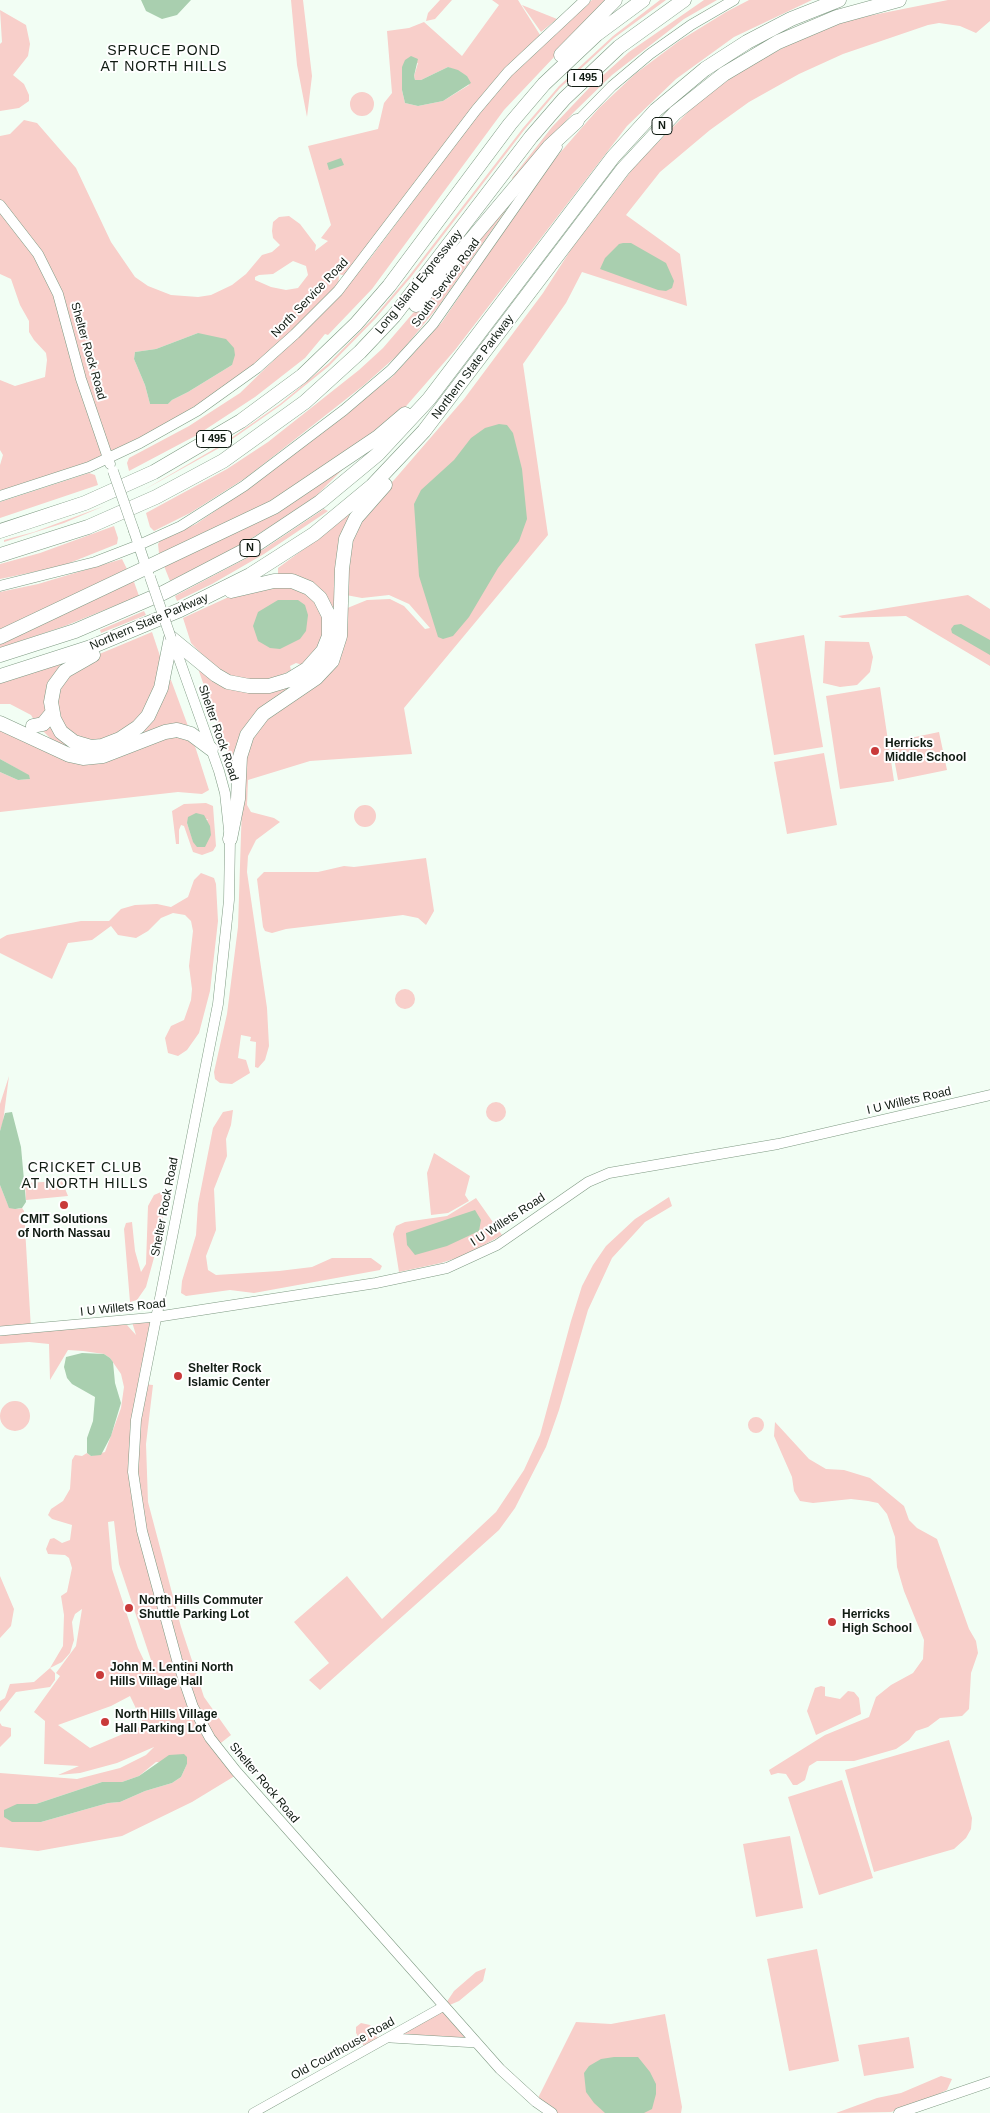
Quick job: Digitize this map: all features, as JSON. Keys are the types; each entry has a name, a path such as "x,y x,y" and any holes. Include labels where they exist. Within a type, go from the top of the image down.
{"highway":[{"path":"544,84 559,57 615,0"},
{"name":"Long Island Expressway","path":"0,531 85,503 154,472 220,435 295,381 356,324 384,292 510,124 544,84 597,34 644,0"},
{"name":"Long Island Expressway","path":"0,556 110,518 201,473 285,418 360,352 411,296 531,137 564,99 619,47 684,0"},
{"name":"Northern State Parkway","path":"0,655 75,631 144,602 212,568 278,531 320,502 378,454 413,418 453,369 613,157 665,101 704,69 752,38 791,19 839,0"},
{"name":"Northern State Parkway","path":"0,676 67,656 147,625 204,599 272,562 334,519 390,468 424,431 623,170 648,140 680,109 730,70 790,36 836,17 899,0"},
{"path":"360,352 417,304 549,147 577,121"},
{"path":"0,637 148,573 259,515 301,490 388,430 453,369"},
{"path":"230,839 238,799 240,758 247,735 263,714 316,678 332,661 340,636 342,561 348,532 362,510 405,463 424,431"},
{"path":"147,625 118,644 81,660 64,671 52,691 52,713 55,722 65,736 85,746 102,746 126,736 143,722 155,705 161,688 171,638 222,679 235,684 255,687 276,685 296,677 317,659 328,642 330,621 326,606 317,594 300,583 286,580 267,582 204,599"},
{"path":"33,726 45,722 52,713"},
{"path":"0,723 69,755 84,758 103,756 165,732 177,730 191,734 211,749"}],"main road":[{"name":"North Service Road","path":"0,496 42,484 108,459 175,425 218,397 257,368 296,334 338,291 492,91 526,53 585,0"},
{"name":"South Service Road","path":"0,586 71,569 139,545 202,514 238,491 354,402 391,370 448,305 543,166 577,121 617,82 650,54 696,22 734,0"},
{"name":"Shelter Rock Road","path":"0,205 38,254 58,294 82,379 112,471 211,749 225,794 230,839 229,900 218,1004 136,1420 133,1452 134,1490 142,1531 171,1643 193,1707 206,1731 236,1771 477,2043 516,2085 552,2113"},
{"name":"I U Willets Road","path":"156,1317 376,1283 446,1268 497,1244 588,1182 609,1173 750,1150 990,1095"},
{"path":"899,2113 990,2082"}],"street":[{"name":"I U Willets Road","path":"0,1331 156,1317"},
{"name":"Old Courthouse Road","path":"253,2113 391,2038 444,2006"},
{"path":"391,2038 477,2043"}],"shaded area":[{"path":"141,0 191,0 177,15 162,19 146,11"},
{"path":"291,0 303,0 312,76 307,117 297,65"},
{"path":"440,0 452,0 435,19 426,21 428,13"},
{"path":"492,0 518,0 542,38 526,53 345,276 339,274 338,291 277,351 140,443 0,496 0,465 3,455 0,450 0,380 15,386 45,377 47,360 46,353 29,332 29,321 20,305 11,279 0,274 0,136 10,134 24,120 37,123 76,168 111,242 135,277 148,286 171,295 198,297 211,295 232,285 246,274 262,255 272,252 280,245 273,238 272,231 273,222 279,217 289,216 300,224 316,245 315,251 328,241 321,238 331,225 308,146 378,129 384,103 392,93 387,31 409,28 424,22 462,56 499,5","holes":["418,63 414,76 415,80 421,80 448,67 467,76 469,85 443,101 418,106 405,103 402,90 402,67","293,261 306,266 308,275 298,288 286,290 271,287 255,280 255,277 259,275 273,274","198,333 232,365 168,404 150,404 145,385 134,359 135,352 156,349"]},
{"path":"592,0 608,0 504,110 372,289 328,335 325,334 305,358 255,397 197,435 129,471 127,463 129,458 189,426 240,393 335,301 372,256 488,101 536,49"},
{"path":"660,0 666,0 614,38 560,88 525,129 411,277 376,318 329,366 281,405 221,447 142,491 221,445 280,404 329,363 374,317 409,276 523,128 559,86 613,36"},
{"path":"704,0 717,0 684,19 612,75 573,113 513,180 512,178 552,127 590,87 629,52"},
{"path":"749,0 812,0 734,37 676,79 627,126 455,350 394,420 287,493 243,518 163,553 159,553 158,544 160,541 196,524 259,481 392,377 442,322 545,170 599,108 635,74 679,41"},
{"path":"948,0 990,0 990,21 976,33 960,26 939,23 928,25 843,54 799,74 749,102 710,130 660,172 626,215 680,254 687,306 582,272 566,303 523,364 548,535 404,708 412,754 310,761 248,780 247,805 251,812 274,818 280,822 256,840 248,856 247,872 267,1008 269,1046 265,1060 258,1068 255,1067 256,1042 250,1041 251,1037 241,1035 238,1058 246,1060 250,1073 232,1084 220,1083 215,1079 214,1072 227,1014 238,927 243,773 254,729 290,698 345,609 367,600 390,599 404,606 425,629 430,628 409,604 389,595 362,598 346,595 352,533 366,509 394,480 464,399 543,293 572,248 638,162 701,99 744,69 790,44 843,21"},
{"path":"522,5 557,19 541,32"},
{"path":"0,10 26,25 30,44 28,56 13,75 24,84 29,95 29,101 19,108 0,111 0,44 2,42"},
{"path":"411,56 418,59 414,76 415,80 421,80 448,67 458,70 467,76 471,83 443,101 418,106 405,103 402,90 402,67 405,60"},
{"path":"357,92 367,92 374,99 374,109 367,116 357,116 350,109 350,99"},
{"path":"341,158 344,165 329,170 327,163"},
{"path":"504,207 508,207 438,307 400,353 364,385 247,477 190,513 154,531 150,527 146,513 227,469 268,442 359,370 383,348"},
{"path":"631,243 666,263 674,281 672,288 666,291 658,290 600,269 605,258 619,244"},
{"path":"198,333 226,339 234,348 235,355 232,365 168,404 150,404 145,385 134,359 135,352 156,349"},
{"path":"499,424 507,425 513,433 522,469 527,519 519,541 498,568 469,617 453,636 443,639 438,637 419,576 414,504 421,490 454,460 471,438 485,428"},
{"path":"346,466 315,497 276,523 239,546 170,581 164,566"},
{"path":"89,473 95,475 98,485 0,518 0,502"},
{"path":"104,506 64,523 4,542 4,540 34,532"},
{"path":"324,509 328,511 264,554 212,584 177,601 175,596 264,549"},
{"path":"353,509 356,512 338,606 330,608 278,575 278,568 331,529"},
{"path":"114,526 118,538 117,544 62,566 0,579 0,564 40,553"},
{"path":"122,559 127,569 0,630 0,592 38,584"},
{"path":"133,579 139,596 65,626 0,648 0,639"},
{"path":"278,582 305,589 324,611 322,642 303,665 296,663 290,666 291,670 273,680 249,681 215,668 191,643 183,618 246,589"},
{"path":"968,595 990,609 990,666 906,616 842,618 838,616"},
{"path":"278,600 298,600 305,605 308,615 306,631 300,639 280,649 270,648 258,641 253,626 258,612"},
{"path":"144,611 146,615 101,633 100,630"},
{"path":"961,624 990,640 990,655 952,633 951,629 954,625"},
{"path":"152,632 161,659 156,691 143,715 118,734 100,741 84,741 73,736 57,715 59,686 66,674 97,655"},
{"path":"804,635 823,747 774,755 755,644"},
{"path":"825,641 869,642 873,657 870,672 857,685 840,687 823,683"},
{"path":"63,661 65,665 47,716 34,720 31,715 10,704 0,704 0,681"},
{"path":"196,663 211,675 286,686 289,693 266,707 235,773"},
{"path":"168,680 171,680 188,726 125,741"},
{"path":"880,687 894,781 840,789 826,696"},
{"path":"50,719 73,744 71,752 51,739 39,727"},
{"path":"0,727 63,757 176,734 194,743 209,790 202,794 178,792 0,812 0,772 18,780 30,779 28,775 0,759"},
{"path":"939,732 947,770 898,780 891,742"},
{"path":"824,753 837,825 787,834 774,762"},
{"path":"0,759 29,775 30,779 18,780 0,772"},
{"path":"206,803 213,806 216,846 213,851 202,855 193,852 184,826 181,825 179,844 176,844 172,811 184,804","holes":["208,819 193,841 187,823"]},
{"path":"365,805 375,812 376,816 369,826 365,827 355,820 354,816 361,806"},
{"path":"196,813 204,815 210,826 211,835 205,847 197,847 193,842 187,823 188,817"},
{"path":"426,858 434,911 426,925 418,918 403,915 286,929 272,933 265,931 263,927 257,879 264,872 318,872 344,866 354,867"},
{"path":"201,873 214,878 216,884 218,921 210,991 199,1033 187,1050 178,1056 168,1053 165,1038 171,1026 184,1020 191,1000 192,989 189,966 193,931 191,921 185,915 173,913 161,918 148,931 136,938 118,935 111,926 92,940 68,943 52,979 0,953 0,939 7,935 81,921 109,921 121,909 135,905 157,904 171,907 188,897 194,880"},
{"path":"401,989 409,989 415,995 415,1003 409,1009 401,1009 395,1003 395,995"},
{"path":"9,1076 3,1122 0,1131 0,1104"},
{"path":"496,1102 503,1105 506,1112 503,1119 496,1122 489,1119 486,1112 489,1105"},
{"path":"233,1110 231,1125 226,1139 227,1156 214,1189 216,1230 206,1256 208,1270 216,1275 279,1271 312,1267 332,1258 371,1258 382,1266 380,1270 254,1293 230,1290 186,1296 181,1293 182,1281 196,1235 198,1204 213,1128 223,1112"},
{"path":"12,1112 21,1147 26,1202 22,1208 15,1209 9,1208 0,1185 0,1131 5,1113"},
{"path":"434,1153 470,1176 465,1195 469,1201 448,1213 431,1215 427,1173"},
{"path":"62,1181 68,1196 26,1200 25,1183"},
{"path":"0,1185 8,1205 18,1209 22,1208 24,1211 31,1329 0,1331"},
{"path":"161,1192 167,1195 158,1243 146,1287 137,1300 130,1302 124,1229 126,1223 132,1222 135,1251 141,1272 146,1264 148,1206 154,1195"},
{"path":"669,1197 672,1206 645,1222 612,1258 588,1310 559,1410 546,1447 515,1508 499,1530 320,1690 309,1680 329,1663 294,1622 347,1576 382,1619 496,1512 524,1470 540,1435 571,1321 582,1286 593,1265 606,1246 635,1219"},
{"path":"476,1198 502,1235 466,1255 441,1263 399,1272 393,1234 396,1226 405,1222 447,1216"},
{"path":"475,1210 481,1220 479,1231 447,1246 415,1255 407,1245 406,1233"},
{"path":"156,1317 142,1384 153,1385 146,1444 148,1502 181,1627 204,1697 231,1735 217,1746 238,1774 192,1802 122,1836 38,1851 0,1847 0,1773 77,1779 120,1768 146,1755 154,1747 117,1763 80,1773 58,1775 79,1766 44,1764 45,1721 34,1712 60,1676 56,1673 76,1646 82,1609 75,1614 72,1622 74,1640 70,1653 62,1662 50,1668 63,1646 64,1615 61,1596 67,1592 72,1568 69,1558 65,1555 48,1554 46,1549 50,1539 54,1538 62,1543 70,1540 72,1525 52,1519 48,1515 51,1509 63,1501 70,1489 72,1460 75,1455 82,1456 87,1453 91,1456 105,1452 121,1408 124,1387 121,1374 110,1358 104,1354 83,1351 68,1350 50,1380 49,1344 29,1342 0,1344 0,1334 110,1324 127,1325 136,1335 132,1322","holes":["114,1521 119,1564 153,1666 149,1671 138,1648 112,1569 108,1522","130,1696 144,1725 90,1748 58,1725 111,1706","156,1762 187,1764 181,1777 172,1783 145,1791 120,1802 108,1803 41,1822 17,1804 36,1804 102,1782 122,1782 139,1776"]},
{"path":"82,1353 104,1354 110,1358 113,1362 115,1383 121,1403 111,1436 101,1455 91,1456 87,1453 87,1438 93,1421 95,1397 72,1384 67,1378 64,1367 66,1357"},
{"path":"15,1401 26,1405 30,1416 26,1427 15,1431 4,1427 0,1416 4,1405"},
{"path":"756,1417 764,1425 756,1433 748,1425"},
{"path":"775,1422 809,1459 826,1469 844,1470 870,1478 904,1506 909,1520 917,1528 937,1539 969,1629 976,1641 978,1653 971,1673 969,1709 962,1716 940,1718 928,1727 916,1731 909,1740 896,1749 854,1761 817,1761 809,1766 805,1780 797,1785 793,1785 786,1774 778,1773 771,1775 769,1770 825,1735 869,1717 876,1697 891,1685 913,1673 923,1659 924,1640 904,1591 897,1567 895,1537 887,1514 878,1503 868,1501 851,1499 813,1503 800,1501 794,1491 792,1477 774,1436"},
{"path":"0,1576 14,1609 11,1626 0,1638"},
{"path":"50,1668 55,1673 55,1680 50,1687 16,1692 0,1712 0,1701 5,1698 10,1684 34,1682"},
{"path":"825,1687 825,1696 840,1699 848,1691 854,1692 859,1698 861,1714 816,1735 807,1711 815,1688"},
{"path":"0,1723 2,1726 11,1728 11,1736 0,1747"},
{"path":"949,1740 972,1818 971,1829 966,1838 954,1849 874,1872 845,1770"},
{"path":"184,1754 187,1757 187,1764 181,1777 172,1783 145,1791 120,1802 108,1803 41,1822 12,1822 4,1817 4,1810 17,1804 36,1804 102,1782 122,1782 139,1776 169,1755"},
{"path":"842,1780 873,1878 819,1895 788,1797"},
{"path":"790,1836 803,1908 756,1917 743,1844"},
{"path":"817,1949 839,2061 789,2071 767,1959"},
{"path":"486,1968 483,1981 459,2001 445,2007 477,2043 391,2037 444,2006 454,1991 476,1972"},
{"path":"665,2014 682,2107 681,2113 552,2113 536,2102 576,2022 611,2024"},
{"path":"361,2023 370,2025 381,2043 367,2051 356,2033 356,2027"},
{"path":"909,2037 914,2068 864,2076 858,2045"},
{"path":"638,2057 650,2072 656,2084 656,2094 652,2109 644,2113 605,2113 594,2103 586,2092 584,2073 589,2066 601,2059"},
{"path":"941,2076 952,2079 947,2090 921,2102 891,2112 836,2113 877,2098 901,2093"}],"place":[{"name":"Herricks Middle School","path":"875,751"},
{"name":"CMIT Solutions of North Nassau","path":"64,1205"},
{"name":"Shelter Rock Islamic Center","path":"178,1376"},
{"name":"North Hills Commuter Shuttle Parking Lot","path":"129,1608"},
{"name":"Herricks High School","path":"832,1622"},
{"name":"John M. Lentini North Hills Village Hall","path":"100,1675"},
{"name":"North Hills Village Hall Parking Lot","path":"105,1722"}],"district":[{"name":"SPRUCE POND AT NORTH HILLS","path":"164,59"},
{"name":"CRICKET CLUB AT NORTH HILLS","path":"85,1176"}]}
